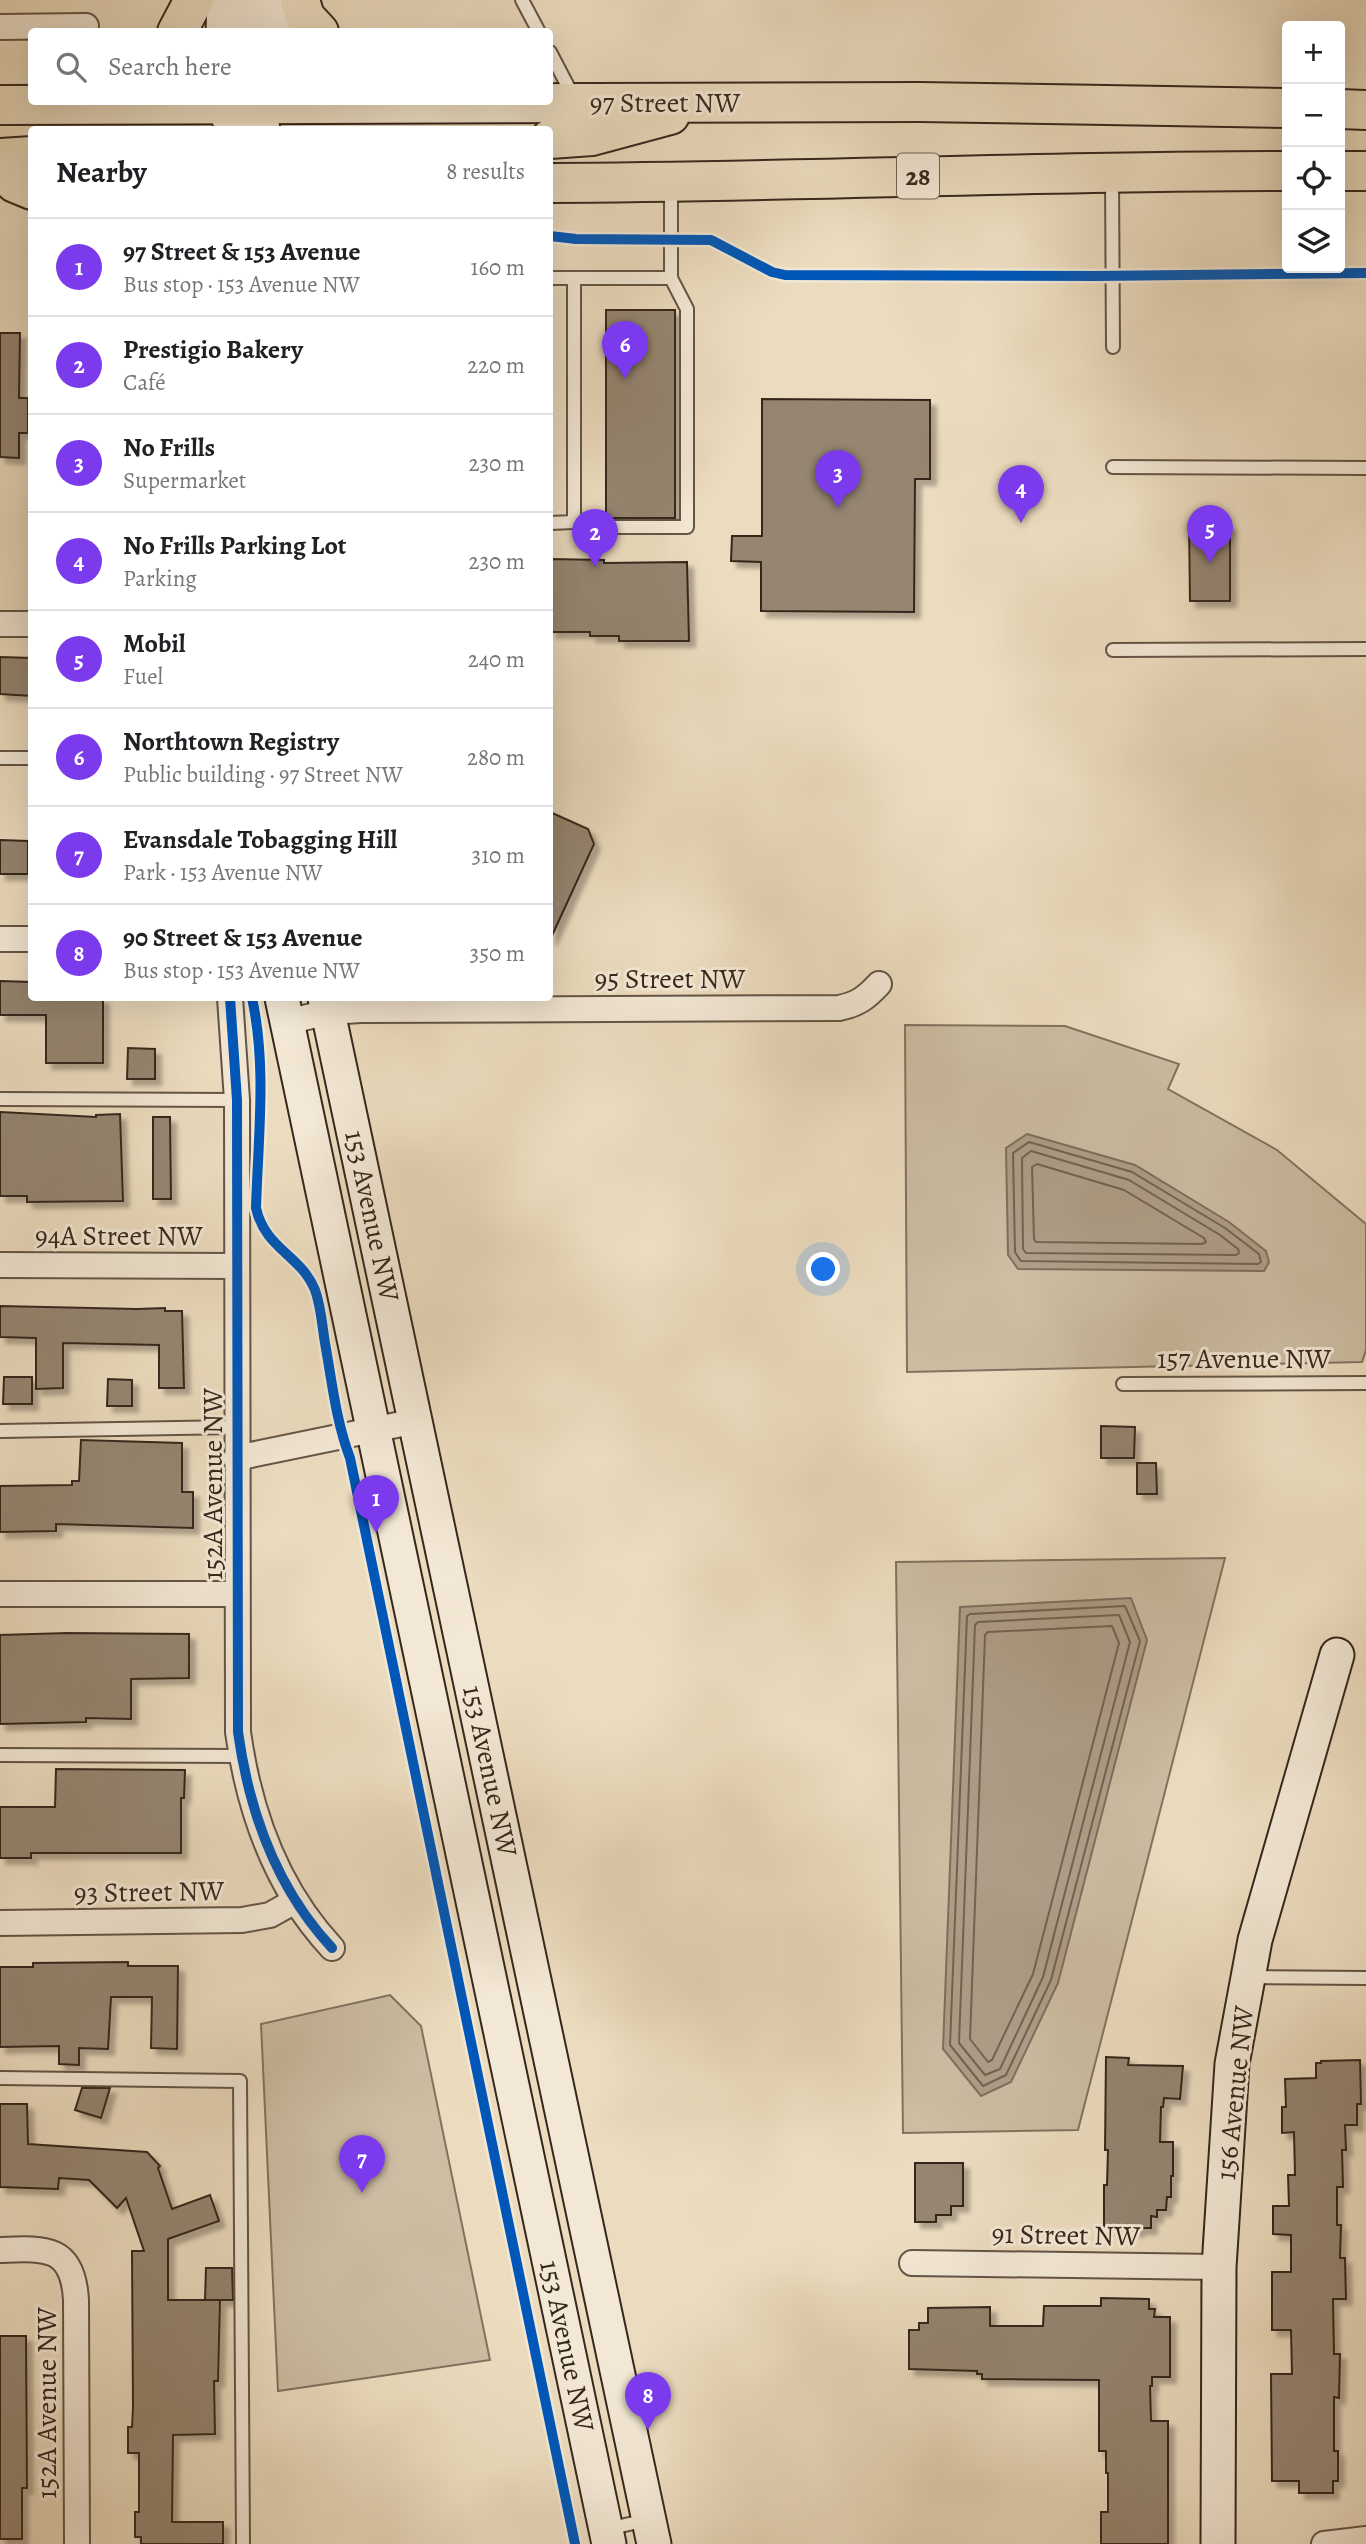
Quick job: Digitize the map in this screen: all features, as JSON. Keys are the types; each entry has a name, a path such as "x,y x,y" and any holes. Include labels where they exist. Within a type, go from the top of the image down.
{"main road":[{"path":"179,28 194,0"},
{"path":"223,28 224,0"},
{"path":"253,0 253,28"},
{"path":"280,0 280,28"},
{"path":"300,0 305,17 315,28"},
{"name":"97 Street NW","path":"553,103 919,102 1282,108"},
{"path":"553,139 603,134 705,103"},
{"name":"97 Street NW","path":"0,105 28,104"},
{"name":"97 Street NW","path":"116,105 254,116 406,105"},
{"path":"1345,109 1366,110"},
{"path":"1345,171 1366,170"},
{"name":"28","path":"553,183 671,183 1112,171 1282,171"},
{"name":"153 Avenue NW","path":"326,1005 652,2532"},
{"name":"153 Avenue NW","path":"284,1009 608,2537"},
{"name":"156 Avenue NW","path":"1218,2544 1219,2267 1232,2064 1255,1940 1337,1655"}],"street":[{"path":"0,27 86,26"},
{"path":"0,624 28,624"},
{"path":"0,939 28,939"},
{"name":"95 Street NW","path":"284,1009 326,1005 361,1010 839,1007 858,1004 879,984"},
{"name":"152A Avenue NW","path":"230,1001 237,1063 236,1710 241,1756 265,1841 295,1902 332,1948"},
{"name":"94A Street NW","path":"0,1265 237,1266"},
{"path":"236,1458 416,1421"},
{"path":"0,1594 236,1594"},
{"name":"93 Street NW","path":"0,1923 242,1920 270,1915 295,1902"},
{"name":"152A Avenue NW","path":"0,2250 50,2252 68,2264 74,2275 77,2544"},
{"name":"91 Street NW","path":"912,2263 1219,2267"},
{"path":"1324,2544 1366,2539"}],"lane":[{"path":"522,0 537,28"},
{"path":"553,58 576,103"},
{"path":"1112,171 1113,347"},
{"path":"553,523 574,522 585,527 687,527 687,309 671,278 671,183"},
{"path":"553,278 671,278"},
{"path":"574,279 574,522"},
{"path":"1113,467 1366,468"},
{"path":"1113,650 1366,649"},
{"path":"0,758 28,758"},
{"path":"0,1100 237,1100"},
{"name":"157 Avenue NW","path":"1123,1384 1366,1383"},
{"path":"0,1431 236,1427"},
{"path":"0,1755 241,1756"},
{"path":"1248,1977 1366,1978"},
{"path":"0,2078 240,2081 243,2544"},
{"path":"608,2537 652,2532"}],"shaded area":[{"path":"905,1025 1065,1026 1179,1064 1168,1089 1277,1150 1366,1224 1366,1350 1362,1362 907,1372"},
{"path":"1225,1558 1078,2130 903,2133 896,1562"},
{"path":"390,1995 421,2026 490,2360 278,2391 261,2024"}],"water":[{"path":"1027,1134 1135,1165 1229,1222 1266,1251 1269,1262 1264,1271 1018,1269 1008,1255 1006,1148"},
{"path":"1131,1598 1147,1640 1058,1983 1011,2082 981,2096 943,2049 960,1607"}],"building":[{"path":"606,310 675,310 675,518 606,518"},
{"path":"0,333 20,333 19,398 28,398 28,433 19,433 19,458 0,457"},
{"path":"762,399 930,400 930,479 915,479 914,612 761,611 761,562 731,561 732,536 762,536"},
{"path":"1189,524 1230,524 1230,601 1190,601"},
{"path":"553,559 604,560 604,563 687,562 689,641 619,641 619,636 590,636 590,632 553,632"},
{"path":"0,657 28,658 28,696 0,694"},
{"path":"553,813 588,829 594,844 553,933"},
{"path":"0,840 28,841 28,874 0,874"},
{"path":"0,981 28,982 28,1001 103,1001 103,1063 46,1063 46,1015 0,1015"},
{"path":"128,1048 155,1049 155,1079 127,1079"},
{"path":"0,1112 96,1117 120,1114 123,1201 27,1202 27,1196 0,1196"},
{"path":"153,1117 170,1117 171,1199 153,1199"},
{"path":"0,1306 165,1308 165,1311 182,1311 184,1388 159,1388 159,1345 63,1343 63,1388 36,1389 36,1338 0,1337"},
{"path":"4,1377 32,1377 32,1404 3,1404"},
{"path":"108,1379 132,1380 132,1406 107,1406"},
{"path":"1101,1426 1135,1427 1134,1458 1101,1458"},
{"path":"81,1440 182,1443 182,1492 193,1492 193,1528 56,1524 56,1531 0,1532 0,1486 72,1485 72,1481 79,1481"},
{"path":"1137,1463 1156,1463 1157,1494 1137,1494"},
{"path":"189,1634 189,1678 131,1679 131,1719 86,1718 86,1722 0,1724 0,1635"},
{"path":"56,1769 185,1770 184,1798 181,1798 181,1853 31,1853 31,1858 0,1858 0,1807 55,1807"},
{"path":"128,1962 128,1966 178,1966 177,2049 151,2048 152,1997 111,1997 108,2049 79,2048 79,2065 59,2064 59,2046 0,2047 0,1967 33,1967 33,1963"},
{"path":"1106,2057 1129,2058 1128,2065 1183,2066 1180,2099 1164,2098 1161,2107 1160,2142 1173,2142 1171,2197 1167,2197 1166,2210 1157,2210 1157,2217 1151,2216 1151,2228 1138,2228 1138,2231 1104,2227 1104,2185 1107,2185 1108,2150 1105,2150"},
{"path":"1360,2060 1361,2104 1357,2104 1357,2125 1345,2125 1346,2150 1342,2150 1343,2187 1337,2187 1337,2225 1341,2225 1340,2258 1345,2258 1346,2299 1333,2299 1334,2354 1340,2354 1339,2398 1334,2397 1334,2451 1338,2451 1338,2481 1333,2481 1333,2493 1299,2493 1299,2481 1272,2481 1271,2374 1292,2374 1291,2330 1272,2330 1272,2272 1291,2272 1291,2235 1273,2234 1273,2206 1289,2206 1288,2175 1295,2175 1294,2132 1282,2133 1282,2107 1286,2107 1285,2079 1316,2078 1316,2063 1321,2061"},
{"path":"82,2088 110,2088 101,2118 75,2110"},
{"path":"0,2104 27,2104 28,2144 147,2152 160,2166 158,2168 172,2209 210,2195 219,2221 168,2239 168,2300 220,2300 218,2381 214,2381 215,2434 173,2435 172,2522 223,2522 223,2544 141,2544 141,2537 135,2537 135,2512 139,2512 139,2453 128,2453 128,2427 132,2427 133,2407 132,2251 144,2251 126,2198 117,2208 89,2180 59,2178 58,2189 0,2187"},
{"path":"915,2163 963,2163 963,2206 951,2206 951,2215 936,2215 936,2222 915,2222"},
{"path":"206,2268 232,2268 233,2300 205,2300"},
{"path":"1101,2298 1149,2299 1149,2309 1155,2309 1154,2317 1170,2317 1170,2377 1152,2377 1150,2386 1151,2421 1168,2421 1168,2544 1101,2544 1101,2512 1108,2512 1108,2473 1106,2451 1099,2451 1099,2380 982,2379 982,2374 977,2374 977,2371 909,2369 909,2330 919,2330 919,2323 928,2323 928,2308 990,2307 990,2326 1043,2326 1044,2306 1101,2306"},
{"path":"0,2336 26,2336 27,2488 22,2488 22,2539 0,2539"}],"cycle path":[{"path":"553,236 576,239 711,240 772,272 785,275 1366,273"},
{"path":"230,1001 237,1100 238,1732 250,1791 268,1847 296,1900 332,1948"},
{"path":"253,1001 257,1024 260,1076 256,1208 267,1233 309,1278 319,1302 332,1387 350,1458 575,2544"}],"place":[{"name":"Northtown Registry","path":"625,379"},
{"name":"No Frills","path":"838,508"},
{"name":"No Frills Parking Lot","path":"1021,523"},
{"name":"Mobil","path":"1210,563"},
{"name":"Prestigio Bakery","path":"595,567"},
{"name":"97 Street & 153 Avenue","path":"376,1533"},
{"name":"Evansdale Tobagging Hill","path":"362,2193"},
{"name":"90 Street & 153 Avenue","path":"648,2430"}]}
